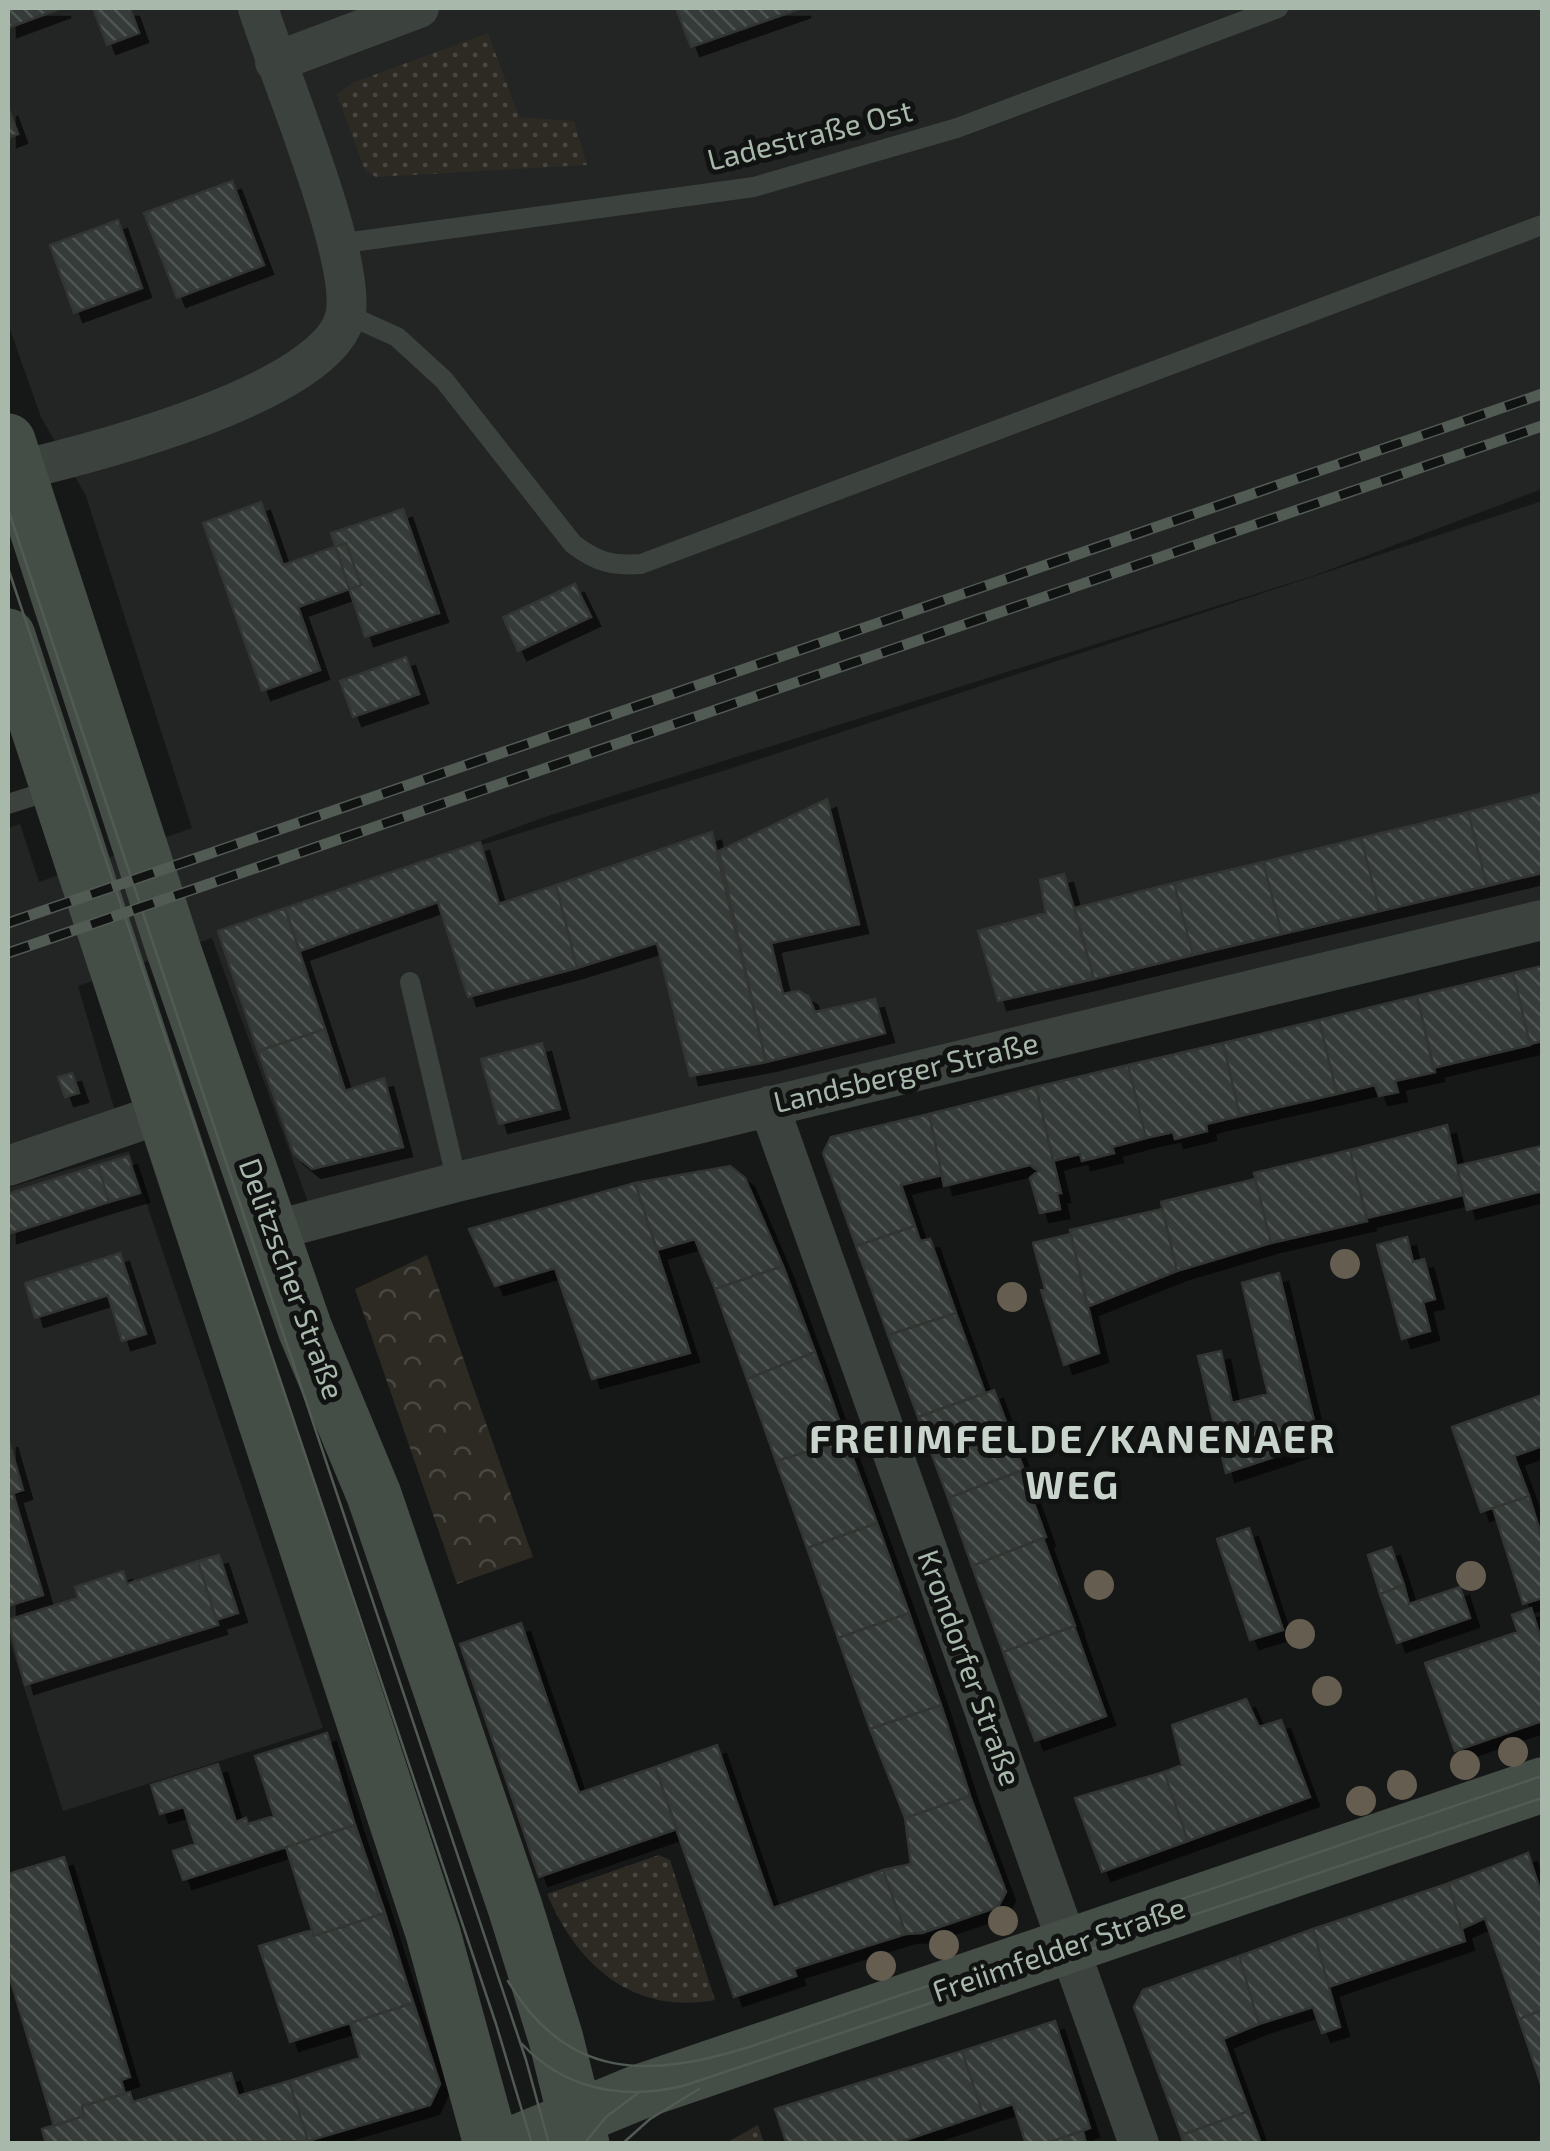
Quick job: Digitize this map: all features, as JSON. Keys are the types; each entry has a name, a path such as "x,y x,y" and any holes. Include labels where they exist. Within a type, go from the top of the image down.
{"main road":[{"name":"Delitzscher Straße","path":"11,462 305,1329 379,1510 515,1907 579,2129"},
{"path":"8,636 32,796 164,1114 433,1933 492,2144"},
{"name":"Freiimfelder Straße","path":"579,2129 1068,1948 1541,1791"},
{"path":"513,2144 579,2129"}],"street":[{"path":"11,462 101,450 256,396 320,356 346,314 337,244 258,8"},
{"path":"275,62 420,8"},
{"name":"Landsberger Straße","path":"272,1231 457,1182 1542,920"},
{"name":"Krondorfer Straße","path":"768,1106 1139,2144"},
{"path":"8,1166 164,1114"}],"lane":[{"name":"Ladestraße Ost","path":"337,244 754,187 957,128 1278,8"},
{"path":"346,314 397,336 444,380 573,544 594,560 613,566 641,564 1542,225"},
{"path":"410,982 457,1182"}],"shaded area":[{"path":"8,8 1542,8 1542,489 1313,576 545,817 406,868 726,770 1542,501 1542,916 312,1213 212,938 78,986 117,1118 8,1155 8,828 20,824 39,882 192,828 86,496 41,417 8,324"},
{"path":"129,1151 323,1728 63,1811 8,1636 8,1498 24,1493 8,1439 8,1188"}],"green space":[{"path":"488,33 519,117 574,121 587,165 376,177 365,170 337,95 352,83"},
{"path":"427,1255 533,1557 457,1584 355,1289"},
{"path":"659,1855 670,1860 715,2000 659,2000 612,1980 575,1943 547,1894"},
{"path":"758,2125 764,2143 726,2143"}],"building":[{"path":"8,8 62,8 8,28"},
{"path":"93,8 130,8 139,33 107,45"},
{"path":"676,8 802,8 691,47"},
{"path":"8,107 18,134 8,138"},
{"path":"232,181 264,265 177,298 144,213"},
{"path":"118,220 142,288 74,313 50,245"},
{"path":"261,502 283,565 346,543 361,585 298,607 320,670 262,691 203,523"},
{"path":"403,509 439,613 365,637 331,533"},
{"path":"575,584 591,617 518,651 503,617"},
{"path":"406,657 419,694 353,717 340,681"},
{"path":"1542,793 1542,873 1487,886 1468,812"},
{"path":"827,799 859,924 771,943 783,994 798,991 808,996 815,1012 875,999 885,1033 766,1062 719,851"},
{"path":"1468,812 1487,886 1380,911 1361,838"},
{"path":"712,832 766,1062 690,1076 657,943 577,968 556,885"},
{"path":"1361,838 1380,911 1282,934 1263,862"},
{"path":"480,842 499,904 556,885 577,968 468,997 438,902 300,951 285,908"},
{"path":"1263,862 1282,934 1193,955 1174,883"},
{"path":"1064,874 1094,979 998,1001 978,931 1046,913 1040,880"},
{"path":"1174,883 1193,955 1094,979 1075,908"},
{"path":"285,908 325,1029 258,1051 218,931"},
{"path":"1542,966 1542,1041 1530,1044 1513,973"},
{"path":"1513,973 1530,1045 1433,1068 1417,996"},
{"path":"1417,996 1435,1072 1395,1081 1398,1092 1379,1096 1375,1085 1337,1094 1319,1020"},
{"path":"1319,1020 1337,1094 1240,1116 1223,1043"},
{"path":"325,1029 345,1091 384,1078 403,1147 312,1169 294,1154 258,1051"},
{"path":"542,1043 560,1109 499,1124 481,1059"},
{"path":"1223,1043 1240,1116 1206,1124 1207,1131 1175,1139 1173,1132 1146,1138 1128,1065"},
{"path":"1128,1065 1146,1138 1112,1147 1114,1153 1082,1161 1080,1154 1053,1161 1036,1087"},
{"path":"72,1073 79,1093 65,1097 58,1077"},
{"path":"1036,1087 1061,1193 1057,1193 1060,1209 1040,1213 1030,1178 1038,1171 1030,1165 944,1186 929,1114"},
{"path":"929,1114 942,1175 901,1185 915,1226 856,1246 823,1153 831,1137"},
{"path":"1447,1125 1463,1195 1367,1218 1350,1150"},
{"path":"1542,1146 1542,1191 1467,1210 1457,1166"},
{"path":"1350,1150 1367,1221 1271,1243 1254,1173"},
{"path":"128,1156 140,1193 109,1202 98,1165"},
{"path":"98,1165 109,1202 8,1234 8,1194"},
{"path":"730,1166 745,1178 783,1266 715,1289 695,1239 657,1250 635,1183"},
{"path":"1255,1179 1271,1243 1177,1271 1161,1202"},
{"path":"635,1183 690,1353 592,1379 555,1268 495,1286 469,1229"},
{"path":"1162,1209 1177,1271 1087,1307 1070,1230"},
{"path":"915,1226 920,1241 930,1239 956,1313 888,1335 856,1246"},
{"path":"1071,1234 1099,1353 1064,1365 1041,1290 1045,1289 1033,1243"},
{"path":"1407,1237 1413,1262 1424,1259 1435,1299 1423,1302 1430,1331 1402,1339 1377,1245"},
{"path":"120,1253 146,1334 122,1341 108,1295 35,1318 25,1283"},
{"path":"783,1266 815,1352 747,1379 715,1289"},
{"path":"1279,1273 1319,1442 1226,1473 1198,1356 1221,1351 1232,1403 1268,1394 1242,1283"},
{"path":"956,1313 985,1393 918,1417 888,1335"},
{"path":"815,1352 846,1440 776,1461 747,1379"},
{"path":"994,1390 1024,1470 948,1498 918,1417"},
{"path":"1542,1395 1542,1446 1514,1456 1529,1496 1481,1512 1452,1427"},
{"path":"8,1438 23,1490 8,1495"},
{"path":"846,1440 877,1523 807,1548 776,1461"},
{"path":"1022,1470 1046,1537 972,1566 948,1498"},
{"path":"13,1493 43,1595 8,1606 8,1495"},
{"path":"1529,1496 1542,1538 1542,1598 1523,1604 1493,1508"},
{"path":"877,1523 909,1613 838,1638 807,1548"},
{"path":"1249,1528 1283,1630 1250,1640 1217,1539"},
{"path":"1043,1538 1075,1626 1003,1652 972,1566"},
{"path":"1391,1547 1404,1585 1380,1594 1368,1555"},
{"path":"219,1555 238,1613 216,1620 198,1561"},
{"path":"198,1561 218,1625 25,1685 8,1620 78,1598 75,1587 123,1571 127,1584"},
{"path":"1404,1585 1409,1604 1460,1587 1470,1618 1397,1643 1380,1594"},
{"path":"1531,1608 1542,1642 1542,1721 1455,1751 1425,1663 1518,1632 1512,1615"},
{"path":"909,1613 941,1705 870,1729 838,1638"},
{"path":"521,1623 579,1793 655,1767 677,1829 539,1877 460,1644"},
{"path":"1074,1626 1106,1716 1035,1741 1003,1652"},
{"path":"1246,1699 1259,1727 1281,1720 1310,1797 1188,1841 1164,1772 1182,1765 1172,1725"},
{"path":"941,1705 970,1796 905,1818 870,1729"},
{"path":"327,1733 355,1825 183,1880 173,1851 195,1844 184,1807 160,1814 151,1785 218,1764 236,1822 246,1818 248,1824 274,1816 255,1756"},
{"path":"717,1745 773,1908 883,1870 906,1934 794,1969 796,1976 734,1997 655,1767"},
{"path":"1164,1772 1188,1841 1102,1872 1075,1798"},
{"path":"970,1796 1006,1892 998,1907 922,1933 906,1934 883,1870 911,1864 905,1818"},
{"path":"355,1825 440,2084 430,2105 308,2141 289,2081 360,2058 350,2023 290,2042 259,1946 312,1930 286,1847"},
{"path":"355,1825 385,1913 314,1936 286,1847"},
{"path":"1528,1853 1542,1896 1542,2010 1519,2019 1485,1918 1461,1929 1449,1883"},
{"path":"64,1857 130,2077 121,2080 125,2094 82,2106 84,2116 54,2126 8,1971 8,1874"},
{"path":"1449,1883 1465,1941 1329,1987 1313,1929"},
{"path":"385,1913 413,2003 290,2042 259,1946 312,1930 314,1936"},
{"path":"1313,1929 1340,2027 1322,2033 1313,2007 1259,2024 1239,1956"},
{"path":"1239,1956 1259,2024 1223,2039 1249,2111 1181,2135 1134,2007 1143,1990"},
{"path":"413,2003 440,2084 430,2105 308,2141 289,2081 360,2058 350,2023"},
{"path":"1542,2010 1542,2087 1519,2019"},
{"path":"1055,2021 1090,2128 1044,2144 1026,2144 1013,2104 983,2114 962,2051"},
{"path":"962,2051 983,2114 894,2144 787,2144 775,2109"},
{"path":"231,2073 238,2096 289,2081 308,2141 46,2144 42,2129 84,2116 82,2106 130,2092 133,2102"},
{"path":"1249,2111 1261,2144 1184,2144 1181,2135"},
{"path":"1083,2131 1086,2144 1044,2144"}],"tram line":[{"path":"8,509 526,2060 549,2144"},
{"path":"8,568 496,2024 532,2144"},
{"path":"508,1981 531,2014 557,2038 584,2054 614,2063 678,2064 749,2047 1542,1776"},
{"path":"522,2044 557,2072 596,2088 639,2092 683,2086 1542,1798"},
{"path":"622,2144 650,2119 699,2089"},
{"path":"584,2144 606,2117 638,2093"}],"railway":[{"path":"8,923 1542,394"},
{"path":"8,953 1542,426"}],"district":[{"name":"FREIIMFELDE/KANENAER WEG","path":"1073,1462"}]}
